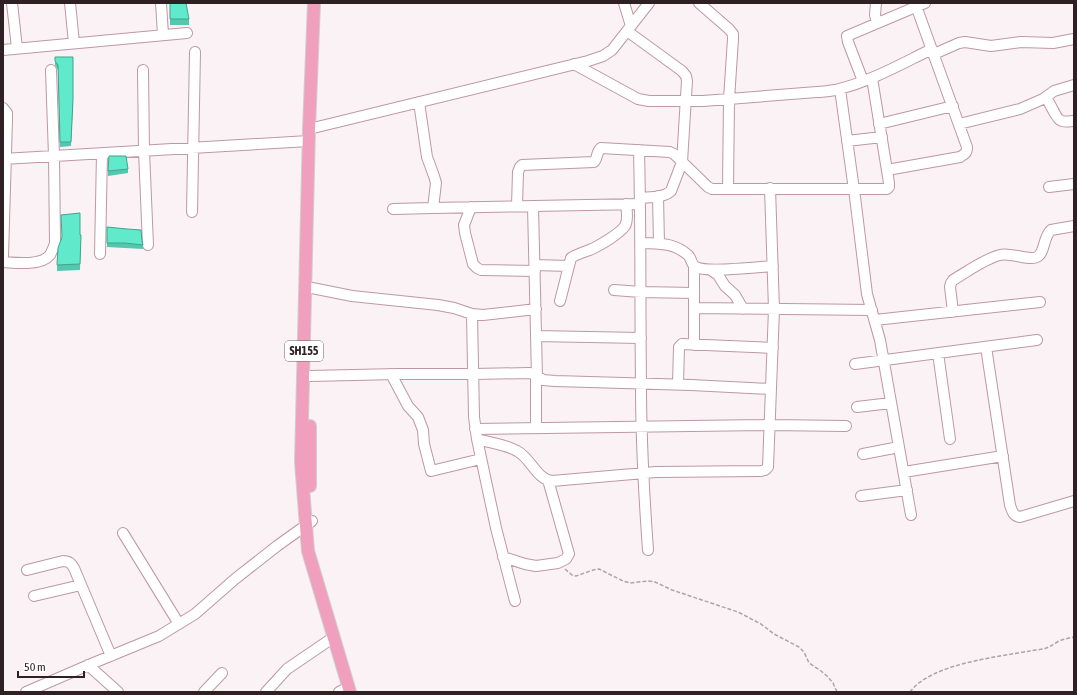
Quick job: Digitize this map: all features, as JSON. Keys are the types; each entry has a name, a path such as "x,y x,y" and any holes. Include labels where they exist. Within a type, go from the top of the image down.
{"main road":[{"name":"SH155","path":"314,3 301,462 309,523 348,691"},
{"name":"SH155","path":"319,3 314,95 310,133 312,288 309,376 310,484 308,551 334,637 348,691"}],"street":[{"path":"70,3 74,43"},
{"path":"161,3 164,35"},
{"path":"393,209 626,204 668,194 671,191 682,162 687,81 686,76 682,71 629,29 624,3"},
{"path":"4,159 193,148 310,133 419,102 603,56 612,50 649,3"},
{"path":"699,3 733,34 729,99 728,189"},
{"path":"876,3 875,15 877,23"},
{"path":"517,206 518,172 522,165 594,162 598,150 601,148 670,152 674,154 708,187 712,188 887,189 889,187 889,183 887,170 882,137 867,79 847,39 849,35 919,4 933,51 967,147 967,151 965,155 960,157 887,170"},
{"path":"9,7 17,48"},
{"path":"3,50 187,33"},
{"path":"574,64 638,99 649,101 729,99 840,89 933,51 959,43 965,42 991,46 1021,42 1053,43 1074,39"},
{"path":"192,212 195,52"},
{"path":"3,262 35,262 43,260 50,255 55,243 51,70"},
{"path":"143,70 144,151 148,245"},
{"path":"959,124 1020,109 1043,100 1054,92 1074,85"},
{"path":"840,89 868,294 883,360 912,515"},
{"path":"1046,97 1056,116 1061,121 1074,121"},
{"path":"419,102 427,157 436,183 433,208"},
{"path":"879,124 953,106"},
{"path":"3,108 7,113 4,159 3,256"},
{"path":"847,141 882,137"},
{"path":"639,150 643,473 648,550"},
{"path":"100,254 102,154"},
{"path":"1048,187 1074,184"},
{"path":"476,434 518,451 528,460 542,477 552,481 656,472 766,470 768,467 774,309 770,188"},
{"path":"658,196 659,244"},
{"path":"560,301 571,258 576,254 593,249 618,233 625,226 627,219 626,204"},
{"path":"533,206 536,310 536,428"},
{"path":"471,207 464,226 473,264 477,268 481,270 569,266"},
{"path":"953,312 950,287 953,280 988,259 1000,255 1014,255 1032,259 1036,258 1039,256 1048,233 1051,230 1074,226"},
{"path":"641,243 671,245 688,255 694,267 694,345"},
{"path":"694,267 711,270 773,266"},
{"path":"711,270 718,275 725,286 734,295 742,309"},
{"path":"312,288 352,296 438,305 472,314 482,315 536,310"},
{"path":"614,290 694,293"},
{"path":"875,320 1040,302"},
{"path":"694,308 872,310"},
{"path":"472,314 474,417 476,434 496,528 515,601"},
{"path":"536,336 641,338"},
{"path":"855,364 1037,340"},
{"path":"678,384 679,347 682,344 772,348"},
{"path":"986,347 1010,505 1013,513 1020,517 1074,502"},
{"path":"938,353 950,439"},
{"path":"309,376 528,373 543,380 555,381 678,384 771,389"},
{"path":"391,374 408,406 418,417 423,430 424,444 431,471 481,459"},
{"path":"857,407 891,403"},
{"path":"476,434 536,428 770,425 846,426"},
{"path":"863,454 899,447"},
{"path":"904,472 1003,456"},
{"path":"503,557 536,566 558,563 566,559 569,554 548,480"},
{"path":"861,496 907,490"},
{"path":"26,692 159,636 195,614 235,579 309,523"},
{"path":"123,533 179,624"},
{"path":"28,570 68,561 74,568 111,656"},
{"path":"34,596 81,585"},
{"path":"266,692 287,669 334,637"},
{"path":"88,665 118,692"},
{"path":"204,692 222,673"}],"path":[{"path":"558,563 572,575 576,576 600,569 630,583 648,581 655,582 672,590 738,612 762,624 774,634 799,647 804,652 809,663 821,671 833,683 837,692"},
{"path":"910,692 922,680 938,672 973,661 1043,649 1059,641 1074,637"}],"building":[{"path":"170,3 186,3 189,19 170,19"},
{"path":"55,57 73,57 71,142 60,142 58,65 55,61"},
{"path":"109,156 126,156 128,169 108,171"},
{"path":"80,213 80,264 57,265 58,248 62,237 61,215"},
{"path":"107,227 141,230 143,245 107,243"}]}
